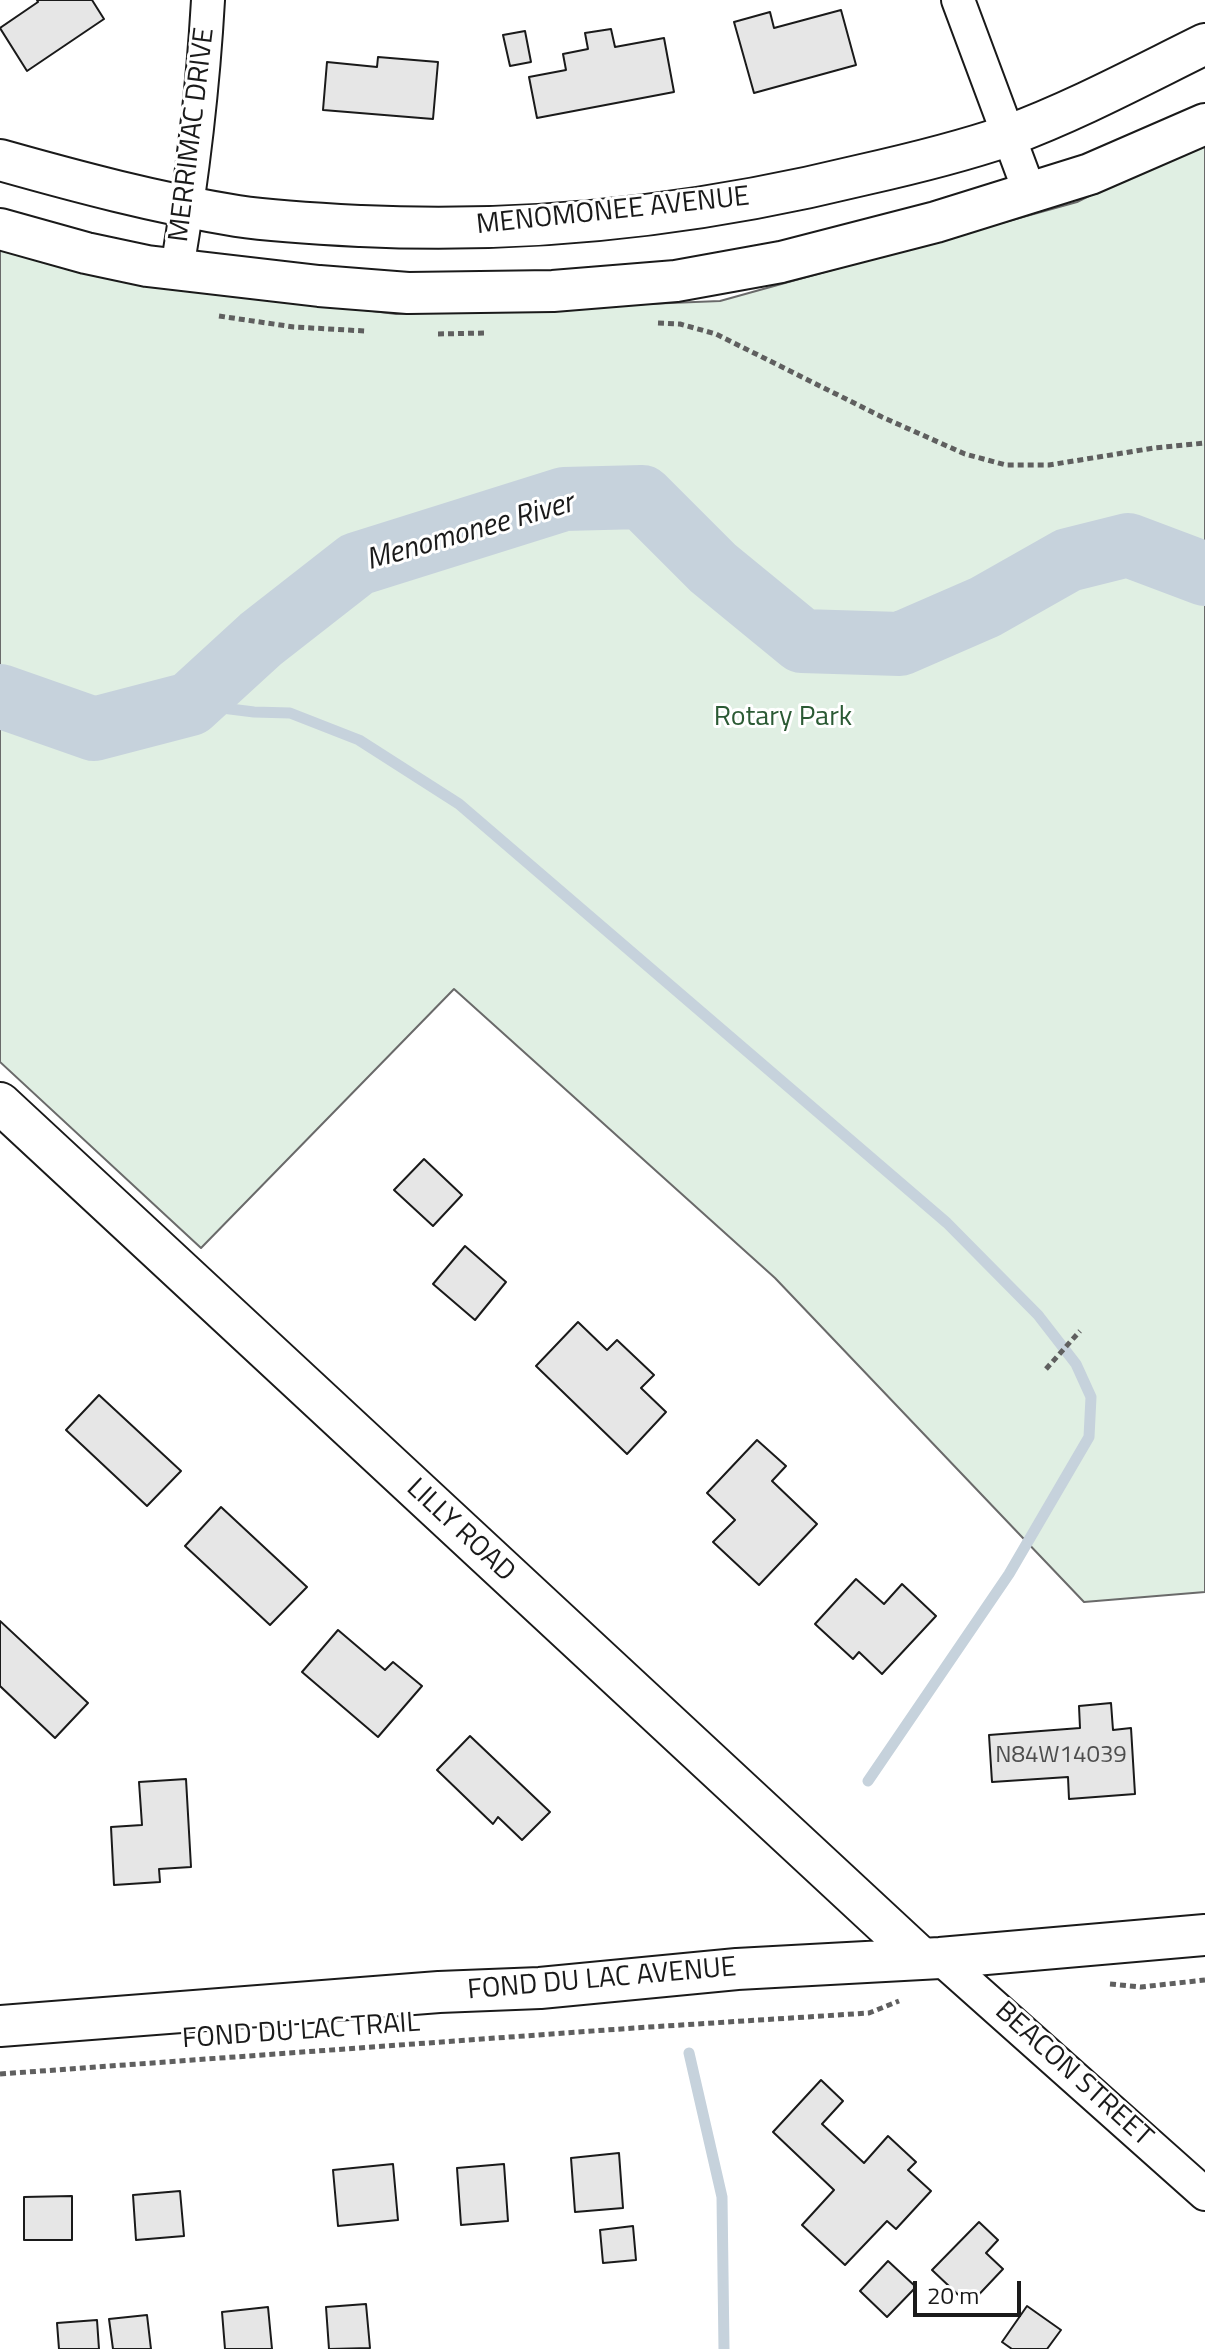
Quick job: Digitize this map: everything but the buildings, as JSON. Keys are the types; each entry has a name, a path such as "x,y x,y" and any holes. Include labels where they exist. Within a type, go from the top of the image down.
{"street":[{"name":"MERRIMAC DRIVE","path":"177,269 205,51 208,0"},
{"path":"958,0 1030,193"},
{"name":"MENOMONEE AVENUE","path":"0,160 90,185 237,216 419,228 544,224 691,209 802,190 943,156 1009,135 1205,44"},
{"path":"0,229 147,266 408,293 553,291 676,281 781,262 936,222 1090,174 1205,124"},
{"name":"LILLY ROAD","path":"0,1103 925,1970"},
{"name":"FOND DU LAC AVENUE","path":"0,2026 439,1992 540,1988 737,1969 925,1970 1205,1935"},
{"name":"BEACON STREET","path":"925,1970 1205,2194"}],"path":[{"path":"217,316 294,327 373,332"},
{"path":"651,323 680,324 716,334 882,417 965,454 1006,465 1049,465 1205,443"},
{"path":"435,334 494,333"},
{"path":"1046,1369 1080,1331"},
{"name":"FOND DU LAC TRAIL","path":"0,2074 869,2013 925,1970"}],"green space":[{"name":"Rotary Park","path":"1205,138 1205,1592 1084,1602 775,1278 454,989 201,1248 0,1062 0,250 96,276 396,314 720,301 1077,202"}],"waterway":[{"name":"Menomonee River","path":"0,696 94,729 190,704 261,639 357,564 564,499 642,497 713,568 802,641 900,644 985,607 1068,560 1128,545 1205,574"},
{"path":"190,704 290,713 359,740 459,804 947,1223 1038,1315 1076,1364 1091,1397 1089,1437 1009,1574 868,1781"},
{"path":"689,2053 722,2197 724,2349"}]}
